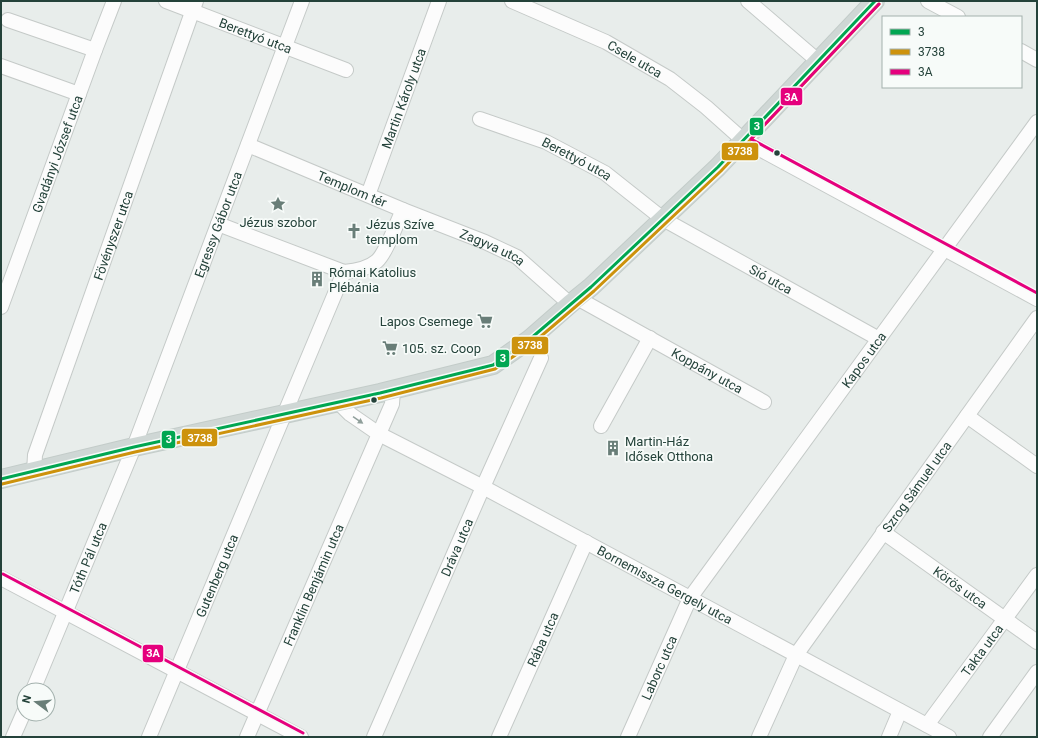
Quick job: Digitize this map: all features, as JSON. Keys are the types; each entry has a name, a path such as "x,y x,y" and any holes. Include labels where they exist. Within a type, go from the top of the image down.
{"main road":[{"path":"1,479 134,447 339,403 493,365 496,357 530,339 591,287 718,167 875,1"}],"street":[{"name":"Gvadányi József utca","path":"1,307 114,1"},
{"name":"Berettyó utca","path":"166,1 194,6 284,47 346,70"},
{"name":"Egressy Gábor utca","path":"134,447 302,1"},
{"name":"Martin Károly utca","path":"368,196 439,1"},
{"name":"Csele utca","path":"512,1 606,42 670,79 706,107 743,140 1037,299"},
{"path":"748,1 818,61"},
{"path":"928,1 956,16"},
{"name":"Fövényszer utca","path":"34,472 35,455 194,6"},
{"path":"8,20 95,50"},
{"path":"1022,52 1037,60"},
{"path":"1,66 79,94"},
{"name":"Berettyó utca","path":"480,119 546,142 605,173 663,219"},
{"name":"Kapos utca","path":"690,598 1037,122"},
{"name":"Templom tér","path":"248,145 403,210 386,247 377,261 360,270 344,272"},
{"name":"Zagyva utca","path":"403,210 485,242 517,257 573,301"},
{"name":"Sió utca","path":"663,219 879,339"},
{"path":"218,224 344,272 284,414"},
{"name":"Koppány utca","path":"573,301 650,338 764,402"},
{"name":"Szrog Sámuel utca","path":"759,737 796,655 1037,318"},
{"path":"601,426 650,338"},
{"name":"Dráva utca","path":"374,737 541,358"},
{"name":"Franklin Benjámin utca","path":"247,737 380,434 392,404 393,390"},
{"name":"Bornemissza Gergely utca","path":"339,403 350,414 380,434 483,487 949,737"},
{"name":"Gutenberg utca","path":"149,737 284,414"},
{"path":"967,416 1037,466"},
{"name":"Tóth Pál utca","path":"36,682 134,447"},
{"name":"Körös utca","path":"884,532 1037,642"},
{"name":"Rába utca","path":"499,737 586,542"},
{"name":"Takta utca","path":"927,725 1037,574"},
{"path":"1,578 301,737"},
{"name":"Laborc utca","path":"628,737 690,598"},
{"path":"990,737 1037,672"},
{"path":"889,737 900,711"},
{"path":"13,737 20,722"}],"transit line":[{"name":"3","path":"1,479 134,447 380,393 493,365 530,339 591,287 718,167 875,1"},
{"name":"3738","path":"2,484 135,452 381,398 495,369 533,343 594,291 721,171 879,4"},
{"name":"3A","path":"879,4 751,139 1037,293"},
{"name":"3A","path":"3,574 303,733"}],"place":[{"name":"Jézus szobor","path":"278,204"},
{"name":"Jézus Szíve templom","path":"354,231"},
{"name":"Római Katolius Plébánia","path":"317,279"},
{"name":"Lapos Csemege","path":"485,321"},
{"name":"105. sz. Coop","path":"390,348"},
{"name":"Martin-Ház Idősek Otthona","path":"613,448"}]}
